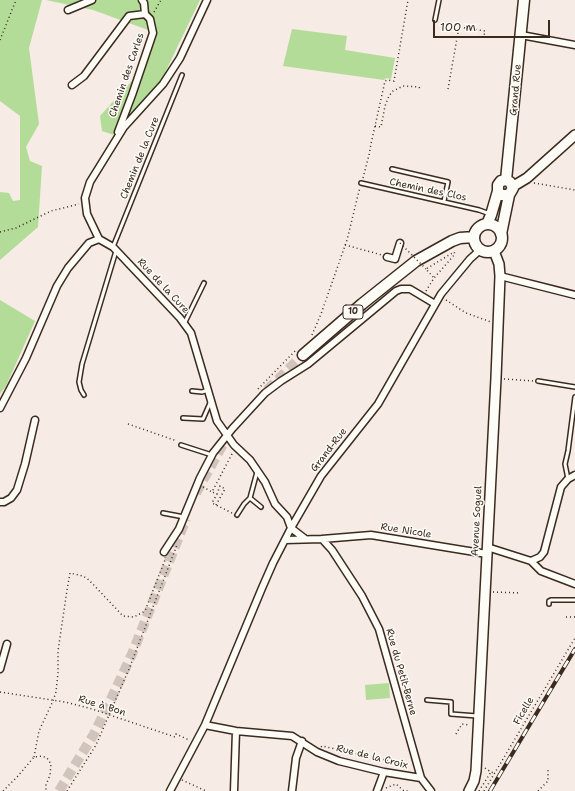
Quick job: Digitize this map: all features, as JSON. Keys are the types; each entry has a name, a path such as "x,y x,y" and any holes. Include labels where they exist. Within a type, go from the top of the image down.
{"main road":[{"name":"Grand Rue","path":"501,234 509,187 524,0"},
{"path":"489,219 496,226 502,238 500,246 494,251 487,253 480,250 475,244 474,237 476,230 489,219 500,183 509,187"},
{"name":"10","path":"300,352 416,261 452,241 460,238 474,237"}],"street":[{"path":"68,10 92,0"},
{"path":"142,0 144,14 150,19"},
{"path":"0,408 26,358 57,286 68,268 89,243 99,239 87,214 85,204 85,198 90,182 124,127 163,84 172,71 180,58 207,0"},
{"name":"Chemin des Carles","path":"72,85 84,76 129,16 144,14"},
{"name":"Chemin des Carles","path":"114,143 132,96 153,33 150,19"},
{"path":"521,35 575,45"},
{"path":"509,187 522,181 575,135"},
{"name":"Rue de la Cure","path":"99,239 114,249 191,333 217,421 226,436 236,448 250,460 257,470 265,482 275,504 287,517 291,528"},
{"path":"387,257 395,259 400,243"},
{"name":"Grand-Rue","path":"170,791 205,725 262,588 291,528 321,476 378,404 441,294 470,259 480,250"},
{"name":"Avenue Soguel","path":"469,791 474,781 476,770 496,378 500,276 499,264 494,251"},
{"path":"500,276 575,295"},
{"path":"164,552 179,529 197,484 212,455 226,436 264,394 308,364 396,291 406,289 423,296 435,304"},
{"path":"0,502 4,502 11,498 17,490 25,464 35,420"},
{"path":"531,561 540,557 544,552 561,487 568,478 575,476"},
{"path":"291,528 304,538"},
{"name":"Rue Nicole","path":"322,539 371,535 487,551 531,561 541,571 575,584"},
{"path":"285,540 304,538 322,539"},
{"name":"Rue du Petit-Berne","path":"322,539 332,550 362,596 379,629 421,778 431,791"},
{"path":"0,669 7,644"},
{"name":"Rue de la Croix","path":"205,725 236,731 292,736 318,752 339,761 384,772 421,778"},
{"path":"234,791 236,731"},
{"path":"292,791 296,758 302,741"},
{"path":"378,788 384,772"}],"lane":[{"path":"435,20 439,0"},
{"name":"Chemin de la Cure","path":"84,395 79,382 82,364 114,249 182,74"},
{"path":"392,169 448,182 444,201"},
{"name":"Chemin des Clos","path":"361,183 479,210 489,219"},
{"path":"184,324 204,283"},
{"path":"538,381 575,387"},
{"path":"192,391 208,390"},
{"path":"568,478 565,464 575,397"},
{"path":"183,418 203,419 211,402"},
{"path":"183,446 212,455"},
{"path":"237,515 250,498 257,470"},
{"path":"250,498 261,507"},
{"path":"163,513 184,517"},
{"path":"549,604 549,601 551,600 575,600"},
{"path":"426,700 451,702 451,714 479,716"}],"path":[{"path":"0,40 16,0"},
{"path":"150,19 160,0"},
{"path":"408,0 394,81 385,81 375,126 381,127 385,106 393,91 403,86 419,87 421,90"},
{"path":"448,89 459,27 486,31 484,36"},
{"path":"522,181 575,190"},
{"path":"0,232 16,228 51,211 85,204"},
{"path":"400,243 426,268 434,278"},
{"path":"312,335 321,314 345,245 387,257"},
{"path":"423,296 434,278 455,254 454,252 426,268"},
{"path":"441,294 452,305 466,313 492,323 494,319 498,319"},
{"path":"255,393 300,352"},
{"path":"496,378 538,381"},
{"path":"128,424 186,444 183,446"},
{"path":"212,492 236,448"},
{"path":"197,484 216,494"},
{"path":"216,505 225,489 220,486 212,503 216,505 237,515"},
{"path":"67,791 96,745 129,669 178,543"},
{"path":"3,791 34,757 39,731 53,701 58,681 58,651 70,572 84,576 89,580 123,616 134,617 145,611 165,560 164,552"},
{"path":"485,592 521,593"},
{"path":"566,617 575,617"},
{"name":"Ficelle","path":"484,791 575,638"},
{"name":"Rue à Bon","path":"0,692 92,709 175,737 176,734 195,743"},
{"path":"456,734 462,724 472,725"},
{"path":"320,748 322,746 398,763"},
{"path":"34,757 42,756 47,758 51,764 50,775 46,784 46,791"},
{"path":"404,764 412,762"},
{"path":"476,770 485,768 495,773"},
{"path":"538,791 548,781 548,770"},
{"path":"480,791 491,772"},
{"path":"177,778 206,791"},
{"path":"378,788 386,788 396,784 404,790 410,791"}],"green space":[{"path":"0,0 42,0 29,48 39,124 26,147 30,161 42,166 38,227 0,260 0,192 9,193 13,201 20,200 20,116 0,101"},
{"path":"46,0 200,0 161,81 114,135 102,131 100,116 138,74 151,31 93,10"},
{"path":"292,29 347,36 345,50 395,58 391,79 386,78 384,80 283,66"},
{"path":"0,300 35,321 6,386 0,394"},
{"path":"389,683 390,698 366,700 365,685"}],"tunnel":[{"path":"267,390 303,355"},
{"path":"196,493 228,435"},
{"path":"59,791 94,734 113,695 132,654 186,519"}],"railway":[{"path":"490,791 575,649"}]}
